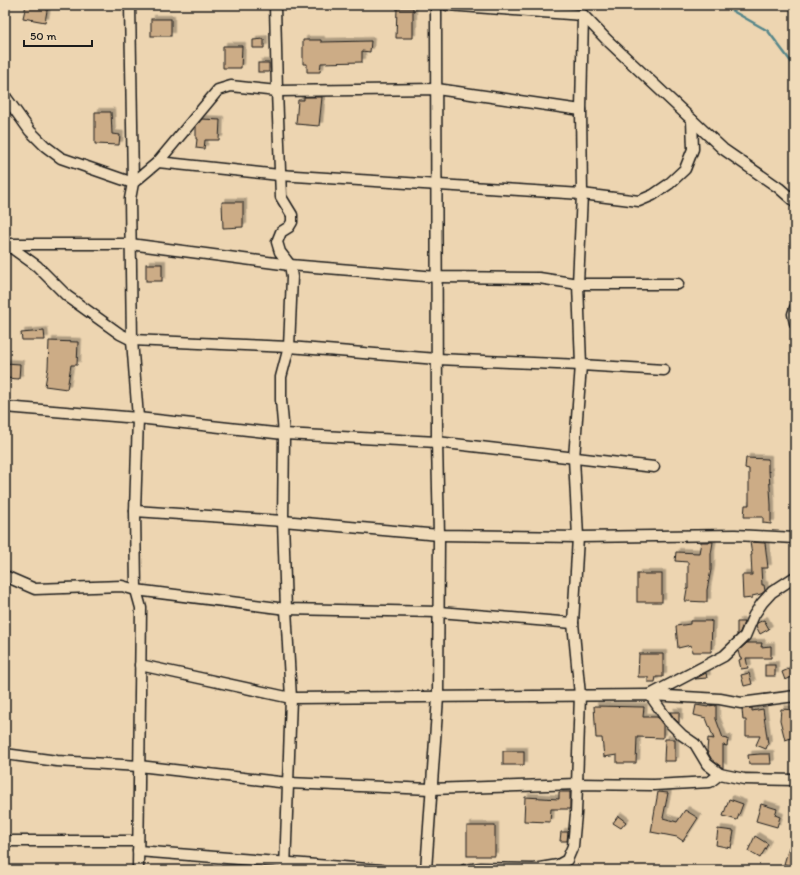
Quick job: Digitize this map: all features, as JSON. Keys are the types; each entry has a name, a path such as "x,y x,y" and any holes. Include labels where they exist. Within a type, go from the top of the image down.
{"street":[{"path":"130,5 133,183 130,200 130,244 132,340 138,418 135,511 136,590 141,608 138,870"},
{"path":"275,5 279,175 281,197 292,215 292,222 289,227 281,232 277,242 280,252 290,265 292,277 290,347 281,378 284,434 283,521 291,698 285,866"},
{"path":"426,870 438,697 439,535 437,442 436,5"},
{"path":"447,5 583,14 607,40 723,149 779,188 795,202"},
{"path":"465,870 481,868 534,869 558,865 567,860 574,846 580,696 573,623 578,537 574,458 581,365 578,284 582,194 581,110 583,14"},
{"path":"133,183 158,162 218,90 231,86 277,91 437,89 581,110"},
{"path":"5,96 30,130 45,146 61,158 133,183"},
{"path":"158,162 279,175 582,194 639,201 653,195 669,184 685,169 693,149 692,120"},
{"path":"6,244 130,244 290,265 437,277 538,278 578,284 678,284"},
{"path":"6,244 37,266 67,296 120,334 132,340 290,347 437,359 664,370"},
{"path":"795,308 793,314 795,323"},
{"path":"5,407 138,418 284,434 437,442 654,467"},
{"path":"135,511 283,521 439,535 578,537 735,535 795,538"},
{"path":"5,576 35,589 122,586 136,590 286,609 438,612 573,623"},
{"path":"650,695 724,656 745,636 754,614 762,603 772,592 795,577"},
{"path":"140,665 291,698 650,695 720,699 741,703 795,696"},
{"path":"650,695 669,722 682,735 696,744 707,764 720,774 744,779 795,780"},
{"path":"5,754 57,761 139,766 288,783 431,789 577,784 654,785 710,782 720,774"},
{"path":"5,841 138,846 285,866 381,870"}],"building":[{"path":"26,5 48,5 45,22 23,18"},
{"path":"397,8 413,8 413,38 396,38"},
{"path":"151,19 171,19 171,36 151,36"},
{"path":"264,39 264,48 253,48 253,40"},
{"path":"303,40 321,40 321,42 371,41 370,52 362,51 362,62 321,63 320,72 307,72 307,64 303,64"},
{"path":"223,46 242,46 241,68 223,68"},
{"path":"258,63 269,63 269,72 258,72"},
{"path":"304,97 322,97 319,126 296,124 298,100 304,100"},
{"path":"95,112 111,112 112,134 120,135 119,145 95,144"},
{"path":"202,119 220,120 219,140 205,140 204,149 196,148 196,126"},
{"path":"222,202 243,202 243,227 223,228"},
{"path":"146,264 162,264 162,281 146,281"},
{"path":"44,331 45,340 22,340 21,333"},
{"path":"49,341 78,342 77,365 71,365 67,389 45,386 48,368"},
{"path":"5,363 20,364 19,379 5,378"},
{"path":"746,458 768,459 771,524 763,523 763,517 744,517 745,505 749,505 749,469 745,468"},
{"path":"701,542 713,542 707,602 685,601 688,589 688,562 675,561 676,552 699,553"},
{"path":"750,542 765,543 768,568 761,568 762,585 764,585 765,591 761,594 752,596 752,598 743,599 742,575 752,575 752,555"},
{"path":"637,574 662,574 662,602 637,602"},
{"path":"764,620 769,629 760,634 756,626 757,623"},
{"path":"690,621 712,621 711,652 692,652 691,645 678,648 676,626 690,624"},
{"path":"737,622 744,622 740,632 737,635"},
{"path":"747,643 762,643 761,647 771,646 771,658 746,658 748,668 741,669 739,660 743,658 740,658 738,651"},
{"path":"639,654 663,654 663,677 656,677 655,682 648,682 648,677 638,677"},
{"path":"765,665 775,665 775,676 765,676"},
{"path":"791,668 795,676 785,680 782,672"},
{"path":"706,673 707,678 695,679"},
{"path":"749,673 752,684 744,686 741,675"},
{"path":"696,705 708,707 716,705 716,719 723,738 728,739 727,746 723,745 723,768 712,760 707,751 708,738 714,739 706,718 694,715"},
{"path":"594,706 644,707 643,717 657,717 663,725 663,738 637,737 636,763 617,763 617,755 604,757 602,738 596,738"},
{"path":"752,708 752,711 763,709 768,744 766,749 756,745 760,736 746,736 746,720 743,720 742,709"},
{"path":"781,709 795,710 795,737 785,740 780,720"},
{"path":"670,712 679,712 679,723 674,718"},
{"path":"665,739 675,739 675,761 664,761"},
{"path":"503,751 524,751 524,765 503,765"},
{"path":"770,754 771,764 749,764 748,755"},
{"path":"559,792 570,792 570,809 551,809 550,822 524,821 525,797 559,799"},
{"path":"658,792 668,793 663,818 677,822 685,810 698,818 683,841 677,837 651,832"},
{"path":"729,799 743,804 737,820 723,816"},
{"path":"761,804 777,809 775,815 780,817 777,827 756,821"},
{"path":"618,816 626,822 621,828 613,823"},
{"path":"467,826 495,826 495,856 467,856"},
{"path":"718,829 734,831 731,848 716,845"},
{"path":"561,832 568,832 567,841 560,841"},
{"path":"755,836 768,844 760,858 748,851"},
{"path":"789,847 795,849 795,867 784,864"}],"waterway":[{"path":"722,5 768,31 795,67"}]}
